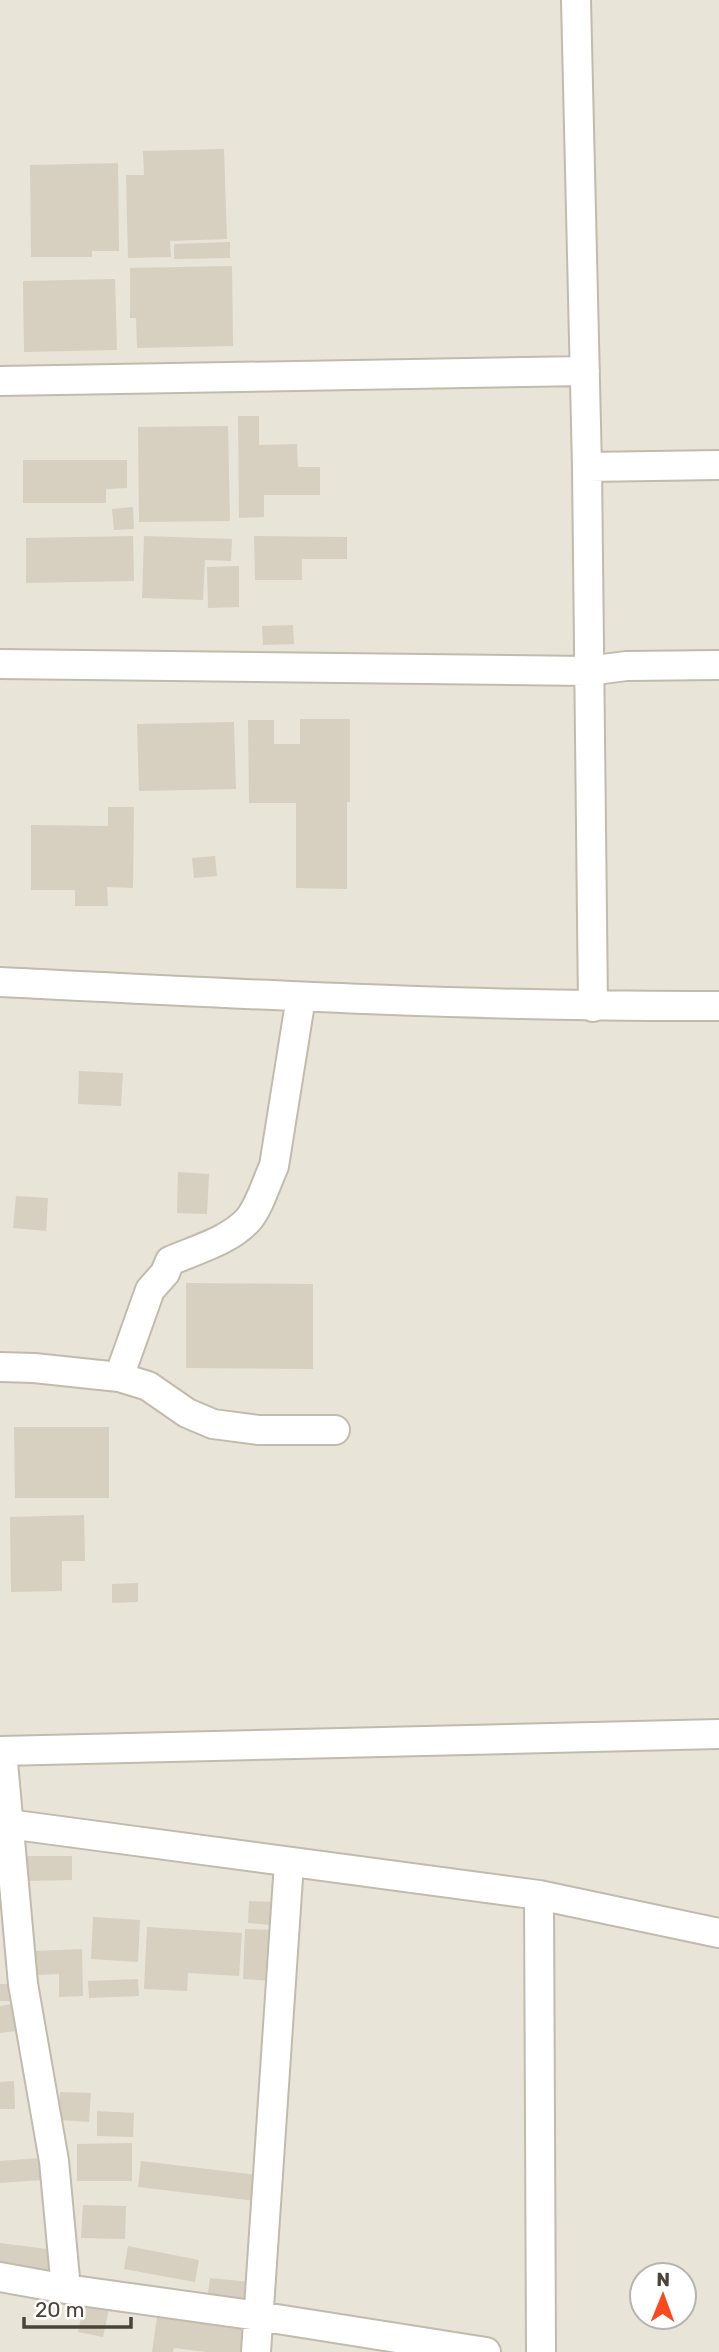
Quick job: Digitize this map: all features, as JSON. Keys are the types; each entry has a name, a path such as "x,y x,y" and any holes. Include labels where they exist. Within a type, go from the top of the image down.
{"street":[{"path":"576,0 587,467 593,1007"},
{"path":"0,381 585,371"},
{"path":"587,467 719,465"},
{"path":"0,664 588,671 626,667 719,665"},
{"path":"0,982 301,997 593,1007 719,1006"},
{"path":"119,1377 150,1290 165,1273 170,1261 235,1231 249,1219 265,1186 274,1166 301,997"},
{"path":"0,1367 119,1377 148,1386 187,1413 213,1424 258,1430 335,1430"},
{"path":"66,2289 54,2161 23,1984 1,1751 719,1734"},
{"path":"8,1824 539,1895 719,1933"},
{"path":"256,2352 289,1863"},
{"path":"539,1895 541,2352"},
{"path":"0,2277 486,2352"}],"shaded area":[{"path":"0,0 719,0 719,2352 0,2352"}],"building":[{"path":"224,149 227,239 170,241 171,257 128,258 126,175 144,175 143,151"},
{"path":"118,163 119,251 92,251 92,257 31,257 30,165"},
{"path":"230,242 230,258 174,259 174,244"},
{"path":"232,266 233,346 137,348 136,318 130,318 130,268"},
{"path":"115,279 117,350 24,352 23,281"},
{"path":"238,416 259,416 259,445 297,444 298,467 320,467 320,495 264,495 264,517 239,518"},
{"path":"228,426 230,521 139,522 138,427"},
{"path":"23,460 127,460 127,488 106,489 106,503 23,503"},
{"path":"133,507 134,529 114,530 112,509"},
{"path":"133,536 134,581 26,583 26,538"},
{"path":"144,536 232,539 231,561 205,560 203,600 142,598"},
{"path":"254,536 347,537 347,559 302,559 302,580 255,580"},
{"path":"239,566 239,607 208,608 207,567"},
{"path":"293,625 294,644 263,645 262,626"},
{"path":"300,719 350,719 347,889 296,888 296,803 249,803 248,720 274,720 274,744 300,744"},
{"path":"234,722 236,789 139,791 137,724"},
{"path":"108,807 134,807 133,888 107,887 108,906 75,906 75,890 31,890 31,825 108,826"},
{"path":"215,856 217,876 194,878 192,858"},
{"path":"79,1071 123,1073 121,1106 78,1104"},
{"path":"178,1172 209,1174 207,1214 177,1213"},
{"path":"16,1196 48,1198 46,1231 13,1228"},
{"path":"186,1283 313,1284 313,1369 186,1368"},
{"path":"14,1427 109,1427 109,1498 15,1498"},
{"path":"84,1515 85,1561 62,1561 62,1591 11,1592 10,1517"},
{"path":"138,1583 138,1602 112,1603 112,1584"},
{"path":"26,1856 72,1856 72,1880 27,1881"},
{"path":"249,1901 274,1902 272,1925 248,1923"},
{"path":"93,1917 140,1920 138,1962 91,1959"},
{"path":"147,1927 242,1933 239,1976 188,1973 187,1991 144,1989"},
{"path":"245,1929 275,1930 273,1981 243,1979"},
{"path":"82,1949 83,1996 59,1997 59,1974 36,1975 35,1951"},
{"path":"138,1979 139,1996 89,1998 88,1981"},
{"path":"0,1984 10,1984 10,2001 0,2001"},
{"path":"13,2004 17,2031 0,2033 0,2006"},
{"path":"14,2081 15,2109 0,2109 0,2082"},
{"path":"60,2092 91,2093 89,2122 59,2120"},
{"path":"97,2111 134,2113 133,2137 97,2136"},
{"path":"132,2143 132,2181 77,2181 77,2144"},
{"path":"40,2158 42,2180 0,2183 0,2161"},
{"path":"141,2161 259,2175 256,2201 138,2187"},
{"path":"83,2205 126,2206 125,2239 81,2238"},
{"path":"0,2243 55,2250 52,2275 0,2269"},
{"path":"128,2246 199,2260 195,2282 124,2269"},
{"path":"210,2278 250,2282 247,2305 207,2301"},
{"path":"84,2304 109,2309 103,2337 78,2332"},
{"path":"157,2317 247,2330 244,2352 206,2352 174,2348 173,2352 152,2352"}]}
